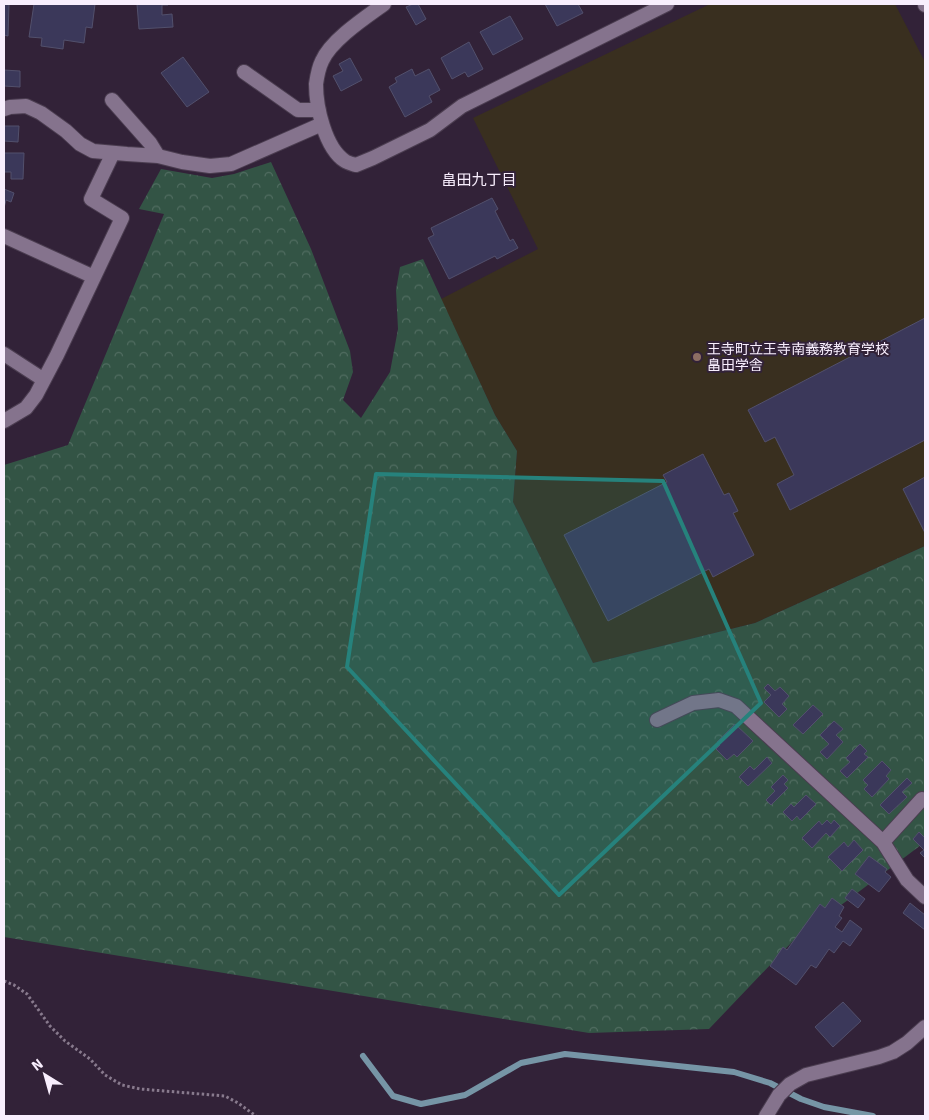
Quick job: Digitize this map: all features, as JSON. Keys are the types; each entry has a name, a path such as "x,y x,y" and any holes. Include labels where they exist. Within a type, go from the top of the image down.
{"street":[{"path":"384,4 356,24 333,46 322,60 316,82 320,117 329,141 345,161 356,165 430,130 462,106 667,4"},
{"path":"244,72 298,110 320,117"},
{"path":"112,100 150,143 158,156"},
{"path":"4,109 26,106 41,113 66,130 80,144 93,151 158,156 210,166 231,164 320,117"},
{"path":"4,421 26,408 36,395 122,218 91,199 113,153"},
{"path":"4,236 94,277"},
{"path":"4,354 44,380"},
{"path":"657,720 693,703 719,700 736,706 884,842 908,880 925,897"},
{"path":"884,842 922,799"},
{"path":"766,1116 779,1095 790,1084 806,1075 893,1052 907,1043 925,1027"}],"path":[{"path":"4,981 27,994 50,1026 65,1041 90,1059 105,1075 122,1085 225,1096 238,1102 256,1116"}],"highlighted area":[{"path":"376,474 663,481 761,703 559,895 347,667"}],"shaded area":[{"name":"王寺町立王寺南義務教育学校 畠田学舎","path":"710,4 895,4 925,62 925,546 755,623 593,663 513,502 517,451 495,415 441,299 538,249 473,118"}],"green space":[{"path":"271,162 311,249 350,351 353,372 343,400 361,418 390,372 398,329 396,290 400,267 423,259 495,415 517,451 513,502 593,663 755,623 925,546 925,842 792,942 709,1029 589,1033 4,937 4,465 68,445 164,214 139,209 161,169 212,178 234,174"}],"building":[{"path":"4,4 9,4 8,36 4,35"},
{"path":"34,4 95,4 92,28 86,27 84,43 64,40 63,49 41,46 42,38 29,37"},
{"path":"137,4 168,4 162,5 162,15 172,14 173,27 139,29"},
{"path":"418,4 426,19 416,25 406,7"},
{"path":"545,4 578,4 583,13 557,26"},
{"path":"510,16 523,39 493,55 480,32"},
{"path":"469,42 483,69 468,77 465,72 452,79 441,58"},
{"path":"183,57 209,92 187,107 161,73"},
{"path":"350,58 362,80 341,91 333,76 343,71 339,64"},
{"path":"412,69 415,76 429,69 440,90 429,96 432,102 405,117 389,87 397,82 395,78"},
{"path":"4,70 20,71 20,87 4,86"},
{"path":"4,126 19,126 18,142 4,141"},
{"path":"4,153 24,153 23,179 11,179 11,172 4,172"},
{"path":"4,189 14,193 11,202 6,200 4,208"},
{"path":"492,198 498,209 495,211 510,241 513,239 518,248 497,259 495,256 449,279 428,238 434,235 431,228"},
{"path":"925,318 925,440 790,510 777,484 794,475 775,437 765,442 748,410"},
{"path":"703,454 724,495 729,493 738,511 733,513 754,555 713,577 709,569 608,621 564,535 667,482 663,475"},
{"path":"925,477 925,533 903,489"},
{"path":"768,684 775,691 780,687 789,696 782,704 787,709 779,717 764,702 771,695 764,688"},
{"path":"813,705 823,714 803,734 793,725"},
{"path":"834,721 843,729 836,735 843,742 827,759 820,752 829,744 820,735"},
{"path":"735,724 753,741 737,757 734,754 727,760 716,749 720,745 717,742"},
{"path":"860,744 867,751 864,754 868,757 847,778 840,771 850,762 846,758"},
{"path":"767,757 772,763 748,786 739,777 750,766 754,770"},
{"path":"882,761 891,770 886,776 889,779 872,797 864,789 868,785 863,780"},
{"path":"783,775 788,780 784,784 788,788 771,805 766,800 775,791 771,787"},
{"path":"907,778 912,783 902,792 907,797 889,814 880,805"},
{"path":"806,795 816,804 800,820 797,816 792,821 783,812 791,804 794,807"},
{"path":"827,820 831,824 834,820 840,826 830,837 826,833 812,848 802,838 819,821 822,825"},
{"path":"919,832 925,838 925,858 920,853 924,850 913,839"},
{"path":"854,840 863,850 842,871 828,857 844,842 848,847"},
{"path":"869,856 887,869 885,872 891,877 879,892 855,874"},
{"path":"852,889 865,899 858,908 845,898"},
{"path":"832,898 844,907 839,916 842,918 835,927 842,932 850,920 862,929 850,946 843,941 834,953 829,949 816,968 811,965 796,985 770,966 783,947 787,950 820,904 825,908"},
{"path":"910,903 925,915 925,930 903,913"},
{"path":"843,1002 861,1021 833,1047 815,1027"}],"waterway":[{"path":"363,1056 393,1096 421,1104 465,1095 521,1063 565,1054 734,1072 770,1083 801,1099 824,1107 873,1116"}],"place":[{"name":"王寺町立王寺南義務教育学校 畠田学舎","path":"697,357"}],"district":[{"name":"畠田九丁目","path":"479,180"}]}
